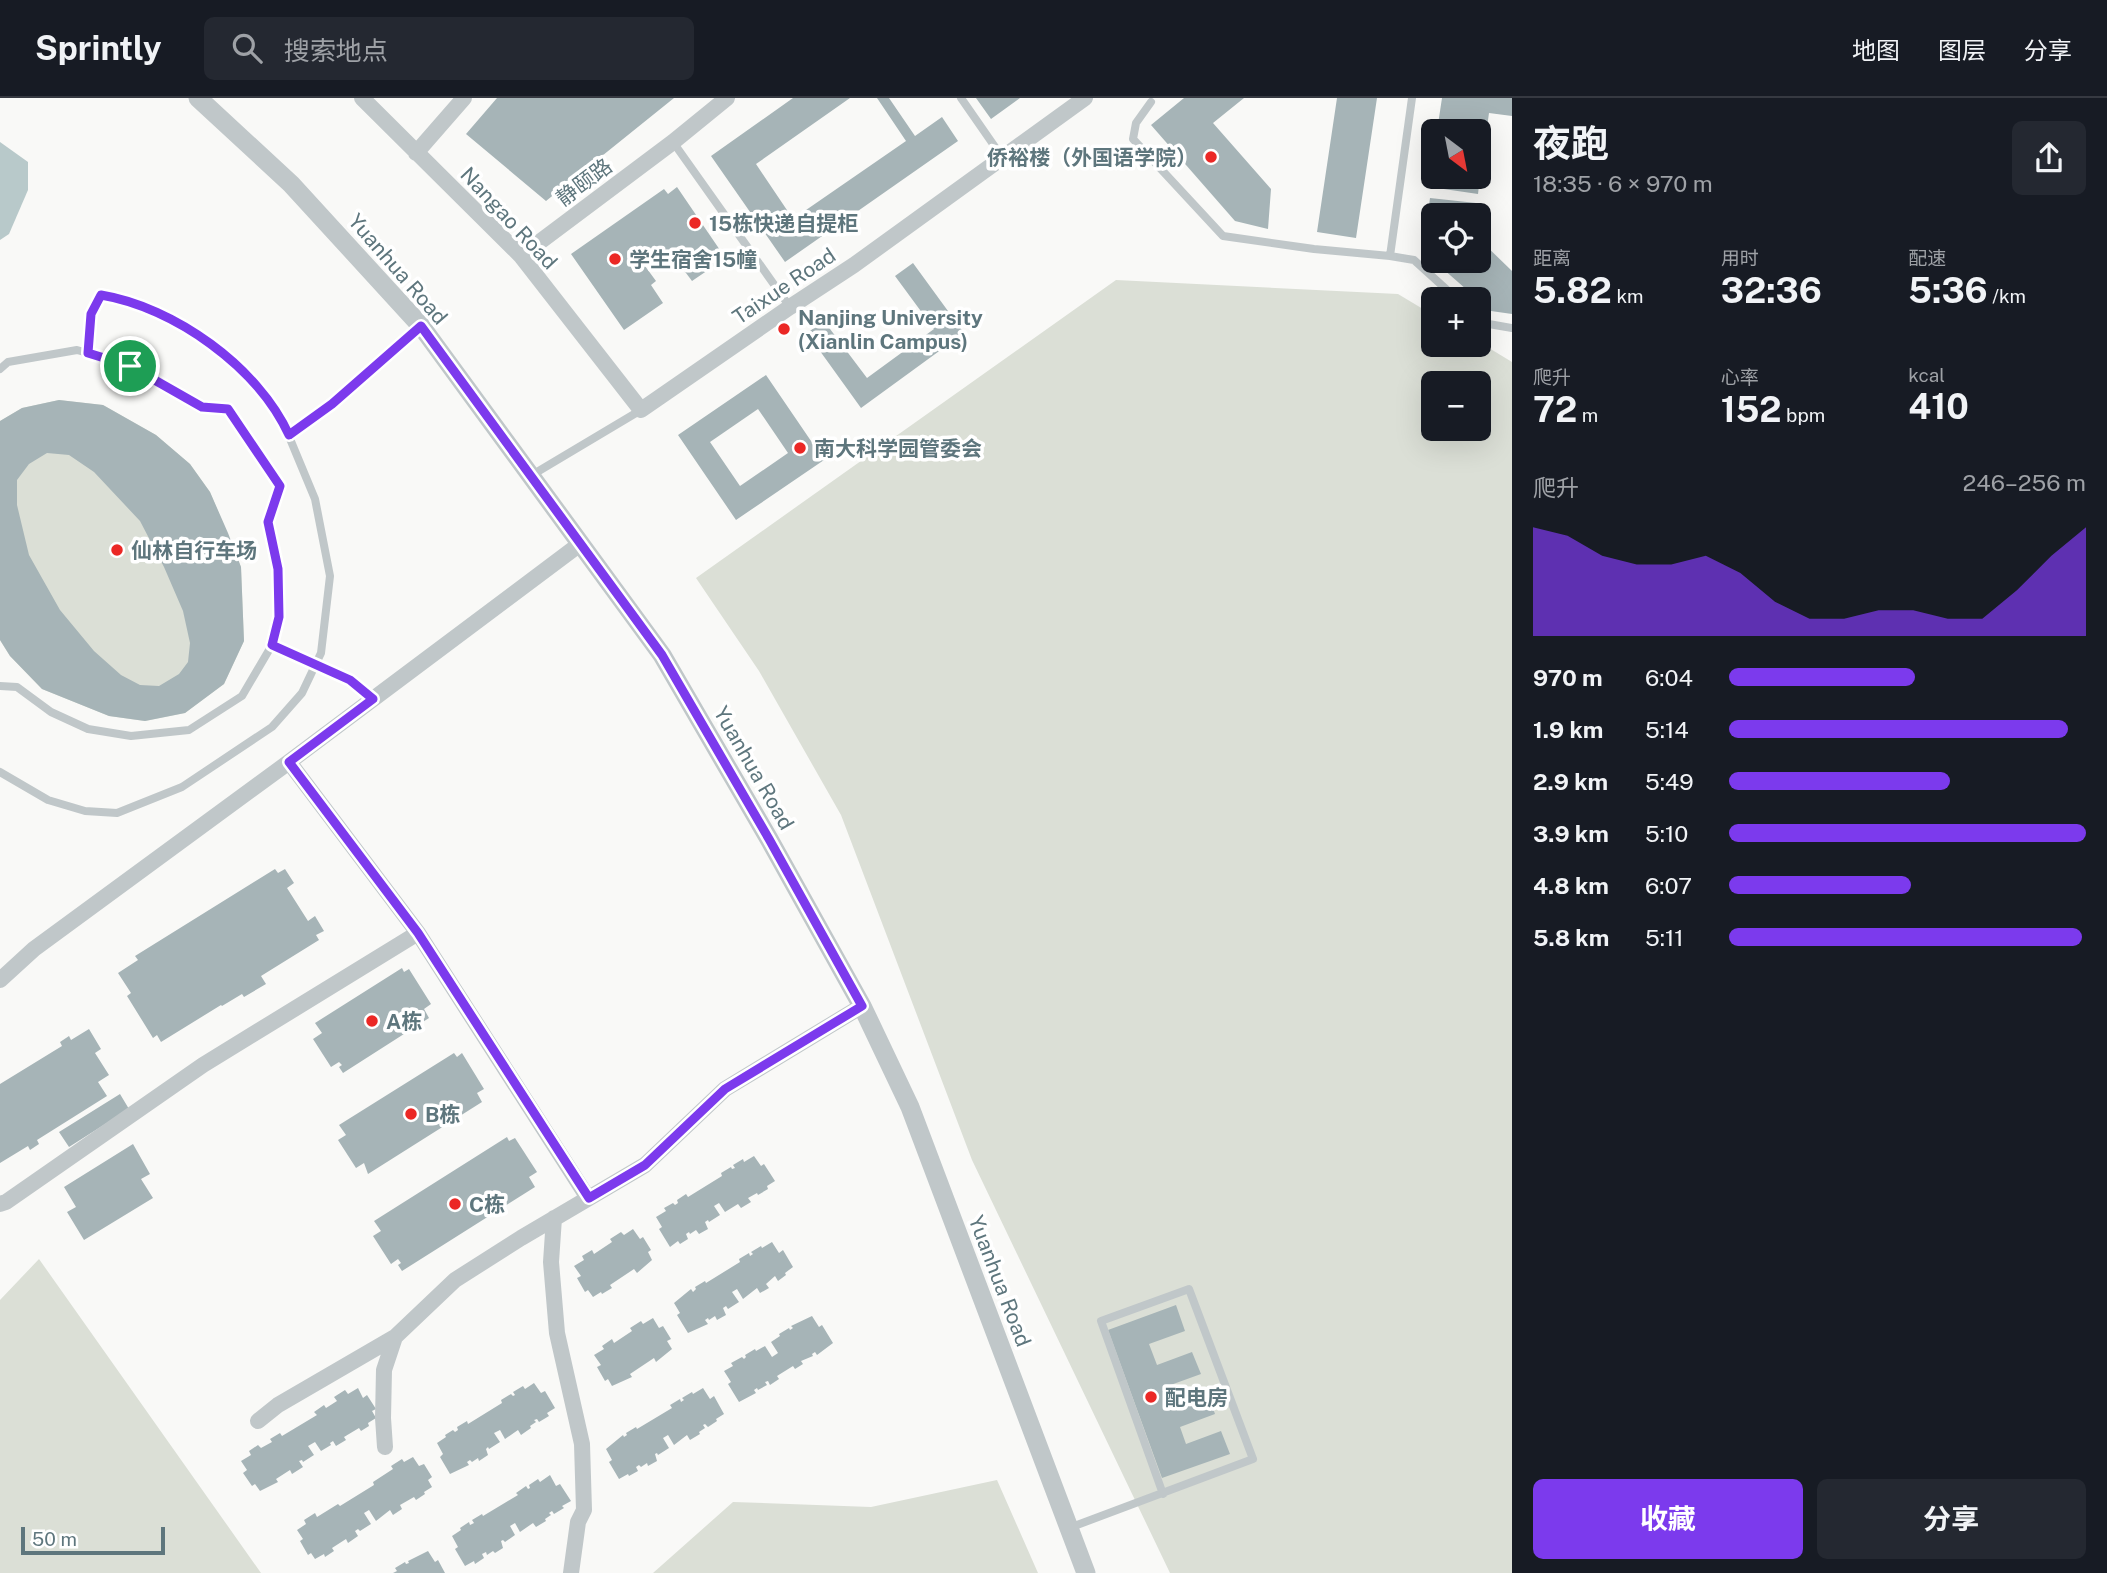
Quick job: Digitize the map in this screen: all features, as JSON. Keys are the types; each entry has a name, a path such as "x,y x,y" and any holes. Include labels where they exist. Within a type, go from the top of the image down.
{"street":[{"name":"Yuanhua Road","path":"198,98 291,184 421,326 662,655 862,1006 910,1107 1086,1573"},
{"name":"Nangao Road","path":"362,98 521,256 641,410"},
{"path":"416,153 464,98"},
{"name":"静颐路","path":"521,256 727,98"},
{"name":"Taixue Road","path":"641,410 853,265 1086,98"},
{"path":"0,980 34,949 580,544"},
{"path":"289,762 418,933 589,1198"},
{"path":"0,1204 95,1142 203,1065 418,933"},
{"path":"258,1421 278,1405 395,1337 455,1280 645,1165 725,1089 862,1006"},
{"path":"554,1218 551,1262 556,1333 582,1444 584,1510 578,1522 571,1573"},
{"path":"385,1447 384,1370 395,1337"}],"lane":[{"path":"961,98 1002,157"},
{"path":"1390,256 1412,98"},
{"path":"1152,99 1136,123 1133,139 1223,236 1414,260 1444,287"},
{"path":"673,142 790,306"},
{"path":"0,772 48,800 85,811 117,813 182,787 272,727 303,693 321,653 330,576 316,499 283,422 257,386 225,355 179,324 125,299 101,295 91,314 88,353"},
{"path":"1491,324 1512,328"},
{"path":"289,435 332,404 421,326"},
{"path":"0,369 8,362 77,350 130,366 202,407 228,409 280,486 268,522 278,569 279,617 272,645 242,696 189,730 131,736 88,729 51,712 17,687 0,685"},
{"path":"530,477 641,410"},
{"path":"272,645 350,680 373,699"},
{"path":"1069,1528 1163,1494 1253,1460 1189,1289 1101,1321 1163,1494"}],"shaded area":[{"path":"0,142 28,162 28,190 9,234 0,240"},
{"path":"1116,280 1398,294 1421,308 1421,357 1491,357 1491,349 1512,362 1512,1573 1170,1573 972,1160 841,815 759,671 696,578"},
{"name":"仙林自行车场","path":"59,400 103,405 156,435 190,464 210,492 241,567 244,641 224,684 185,713 145,721 109,716 42,689 10,656 0,640 0,421 22,408"},
{"path":"39,1259 261,1573 0,1573 0,1300"},
{"path":"997,1480 1038,1573 653,1573 733,1502 871,1507"}],"building":[{"path":"497,98 674,98 546,201 466,134"},
{"path":"793,98 850,98 756,164 793,219 906,141 877,98 889,98 915,136 942,117 958,141 785,262 711,156"},
{"path":"976,98 1020,98 991,119"},
{"name":"侨裕楼（外国语学院）","path":"1184,98 1244,98 1213,123 1271,189 1268,229 1235,221 1151,125"},
{"path":"1337,98 1377,98 1356,238 1317,232"},
{"path":"1442,98 1512,98 1512,116 1489,113 1488,119 1439,119"},
{"name":"学生宿舍15幢","path":"677,187 722,253 713,259 717,264 692,281 680,265 674,269 663,253 645,266 656,281 651,285 663,303 624,330 571,254 664,189 668,194"},
{"path":"1444,189 1479,189 1478,194"},
{"path":"1430,198 1476,203 1429,203"},
{"path":"1491,251 1512,271 1512,314 1491,311 1491,287 1464,287 1448,273 1491,273"},
{"path":"913,263 964,333 861,408 807,333 824,321 867,378 934,329 895,276"},
{"name":"南大科学园管委会","path":"766,375 824,460 736,520 678,435","holes":["758,409 788,453 740,486 710,442"]},
{"name":"仙林自行车场","path":"59,400 103,405 156,435 190,464 210,492 241,567 244,641 224,684 185,713 145,721 109,716 42,689 10,656 0,640 0,421 22,408","holes":["47,453 69,455 94,472 140,521 183,611 190,643 188,662 179,674 159,686 140,685 121,675 94,651 60,610 29,555 17,505 17,480 29,464"]},
{"path":"275,869 278,873 285,869 294,883 287,888 308,921 315,916 324,931 316,935 319,940 261,976 266,984 244,997 242,994 221,1005 161,1042 157,1035 153,1038 127,996 131,993 118,973 138,960 135,956"},
{"name":"A栋","path":"402,968 404,972 409,969 431,1004 424,1009 429,1018 343,1073 339,1062 331,1067 313,1039 322,1033 315,1023"},
{"path":"89,1029 101,1049 95,1053 109,1075 98,1082 107,1096 37,1140 39,1144 30,1150 28,1146 0,1163 0,1084 62,1046 60,1042 69,1036 71,1040"},
{"name":"B栋","path":"454,1053 457,1057 462,1053 484,1089 477,1093 482,1102 368,1174 364,1163 356,1168 338,1140 346,1135 339,1125"},
{"path":"120,1094 129,1109 69,1147 59,1132"},
{"name":"C栋","path":"507,1137 509,1141 515,1138 537,1172 529,1177 535,1187 402,1271 398,1259 391,1264 373,1236 381,1231 374,1221"},
{"path":"133,1144 150,1174 141,1179 153,1198 84,1240 67,1212 76,1207 64,1187"},
{"path":"754,1156 761,1166 764,1164 775,1181 767,1186 768,1189 748,1198 751,1202 741,1208 738,1204 725,1212 719,1203 714,1206 720,1215 705,1222 708,1229 699,1234 696,1230 690,1234 689,1232 686,1234 688,1239 680,1244 678,1241 670,1247 659,1229 662,1227 656,1217 666,1211 664,1208 673,1203 675,1205 677,1200 686,1194 688,1197 722,1176 721,1173 731,1167 735,1168 733,1165 743,1159 744,1162"},
{"path":"633,1229 640,1239 643,1237 651,1250 648,1252 652,1260 637,1273 634,1269 610,1285 612,1288 602,1294 601,1292 593,1297 588,1290 585,1292 577,1278 581,1276 574,1266 584,1260 582,1256 592,1250 594,1254 612,1242 610,1239"},
{"path":"772,1242 779,1253 783,1250 793,1267 786,1275 778,1281 775,1276 766,1284 769,1288 760,1293 757,1288 743,1299 737,1289 732,1292 739,1302 728,1309 726,1306 723,1308 726,1315 717,1320 715,1316 709,1320 708,1318 705,1320 708,1324 688,1333 677,1315 680,1313 674,1303 691,1289 693,1292 695,1287 740,1262 739,1259 749,1253 750,1256 753,1254 751,1252"},
{"name":"配电房","path":"1176,1305 1185,1331 1149,1344 1157,1365 1192,1352 1201,1374 1165,1387 1171,1404 1207,1391 1215,1414 1180,1427 1186,1444 1221,1431 1230,1454 1162,1478 1108,1330"},
{"path":"812,1316 819,1327 822,1325 833,1343 817,1355 815,1352 813,1356 801,1361 803,1364 795,1369 793,1366 777,1376 779,1379 770,1385 768,1381 765,1382 767,1385 758,1390 757,1388 754,1390 756,1393 739,1402 724,1371 733,1366 731,1363 742,1357 744,1359 745,1355 765,1346 772,1357 778,1353 771,1342 780,1336 779,1334 793,1328 791,1326"},
{"path":"653,1318 659,1328 663,1326 671,1339 667,1341 672,1349 656,1362 654,1358 630,1374 632,1377 612,1386 608,1379 605,1381 597,1367 601,1365 594,1355 604,1349 602,1346 612,1339 614,1343 632,1331 630,1328"},
{"path":"534,1383 541,1393 545,1391 555,1408 547,1413 549,1416 539,1422 534,1420 536,1422 531,1428 521,1435 518,1430 505,1439 500,1430 494,1433 500,1442 486,1449 488,1455 479,1461 478,1458 472,1462 470,1460 467,1462 469,1465 450,1474 440,1457 443,1454 437,1443 453,1430 458,1430 457,1427 467,1421 468,1424 502,1403 501,1400 511,1394 515,1395 513,1392"},
{"path":"358,1388 363,1398 367,1395 376,1409 372,1411 376,1418 368,1423 369,1426 361,1431 359,1428 344,1437 346,1440 336,1446 333,1441 321,1451 315,1442 308,1446 314,1455 303,1462 299,1461 303,1467 292,1474 290,1470 276,1479 278,1482 260,1491 255,1484 252,1486 243,1473 247,1470 241,1461 251,1455 249,1451 258,1445 261,1448 272,1442 270,1439 280,1433 282,1436 317,1415 314,1412 337,1401 334,1397 345,1390 348,1394"},
{"path":"703,1388 710,1399 714,1396 724,1414 708,1427 703,1425 705,1428 700,1434 690,1440 687,1435 674,1445 668,1435 663,1438 669,1448 658,1455 655,1454 657,1461 648,1466 647,1463 641,1467 639,1465 636,1467 638,1471 619,1479 609,1462 612,1460 606,1449 623,1435 627,1435 626,1433 672,1408 670,1405 680,1399 681,1402 684,1400 682,1398"},
{"path":"413,1457 419,1466 424,1464 432,1477 428,1480 432,1487 424,1492 425,1494 400,1505 402,1509 393,1515 390,1510 376,1521 369,1510 364,1513 371,1524 355,1531 358,1536 348,1543 346,1539 332,1548 334,1551 325,1557 324,1554 315,1559 311,1553 308,1555 297,1530 306,1524 304,1520 315,1513 317,1517 338,1504 340,1506 374,1485 373,1482 393,1469 391,1466 402,1459 404,1462"},
{"path":"550,1475 556,1486 560,1484 571,1501 554,1514 552,1511 549,1513 551,1515 546,1521 536,1527 533,1523 520,1532 515,1523 510,1526 515,1535 505,1542 501,1541 503,1548 487,1555 486,1552 482,1554 484,1558 475,1564 474,1561 465,1566 455,1549 458,1547 452,1536 469,1522 470,1525 474,1523 472,1520 518,1495 516,1493 526,1486 528,1489 529,1485 538,1479 540,1482"},
{"path":"428,1551 435,1562 438,1560 445,1573 393,1573 397,1571 395,1568"}],"place":[{"name":"侨裕楼（外国语学院）","path":"1211,157"},
{"name":"15栋快递自提柜","path":"695,223"},
{"name":"学生宿舍15幢","path":"615,259"},
{"name":"Nanjing University (Xianlin Campus)","path":"784,329"},
{"name":"南大科学园管委会","path":"800,448"},
{"name":"仙林自行车场","path":"117,550"},
{"name":"A栋","path":"372,1021"},
{"name":"B栋","path":"411,1114"},
{"name":"C栋","path":"455,1204"},
{"name":"配电房","path":"1151,1397"}],"route":[{"path":"101,295 125,299 179,324 225,355 257,386 289,435 332,404 421,326 662,655 862,1006 725,1089 645,1165 589,1198 418,933 289,762 373,699 350,680 272,645 279,617 278,569 268,522 280,486 228,409 202,407 130,366 88,353 91,314 101,295"}]}
